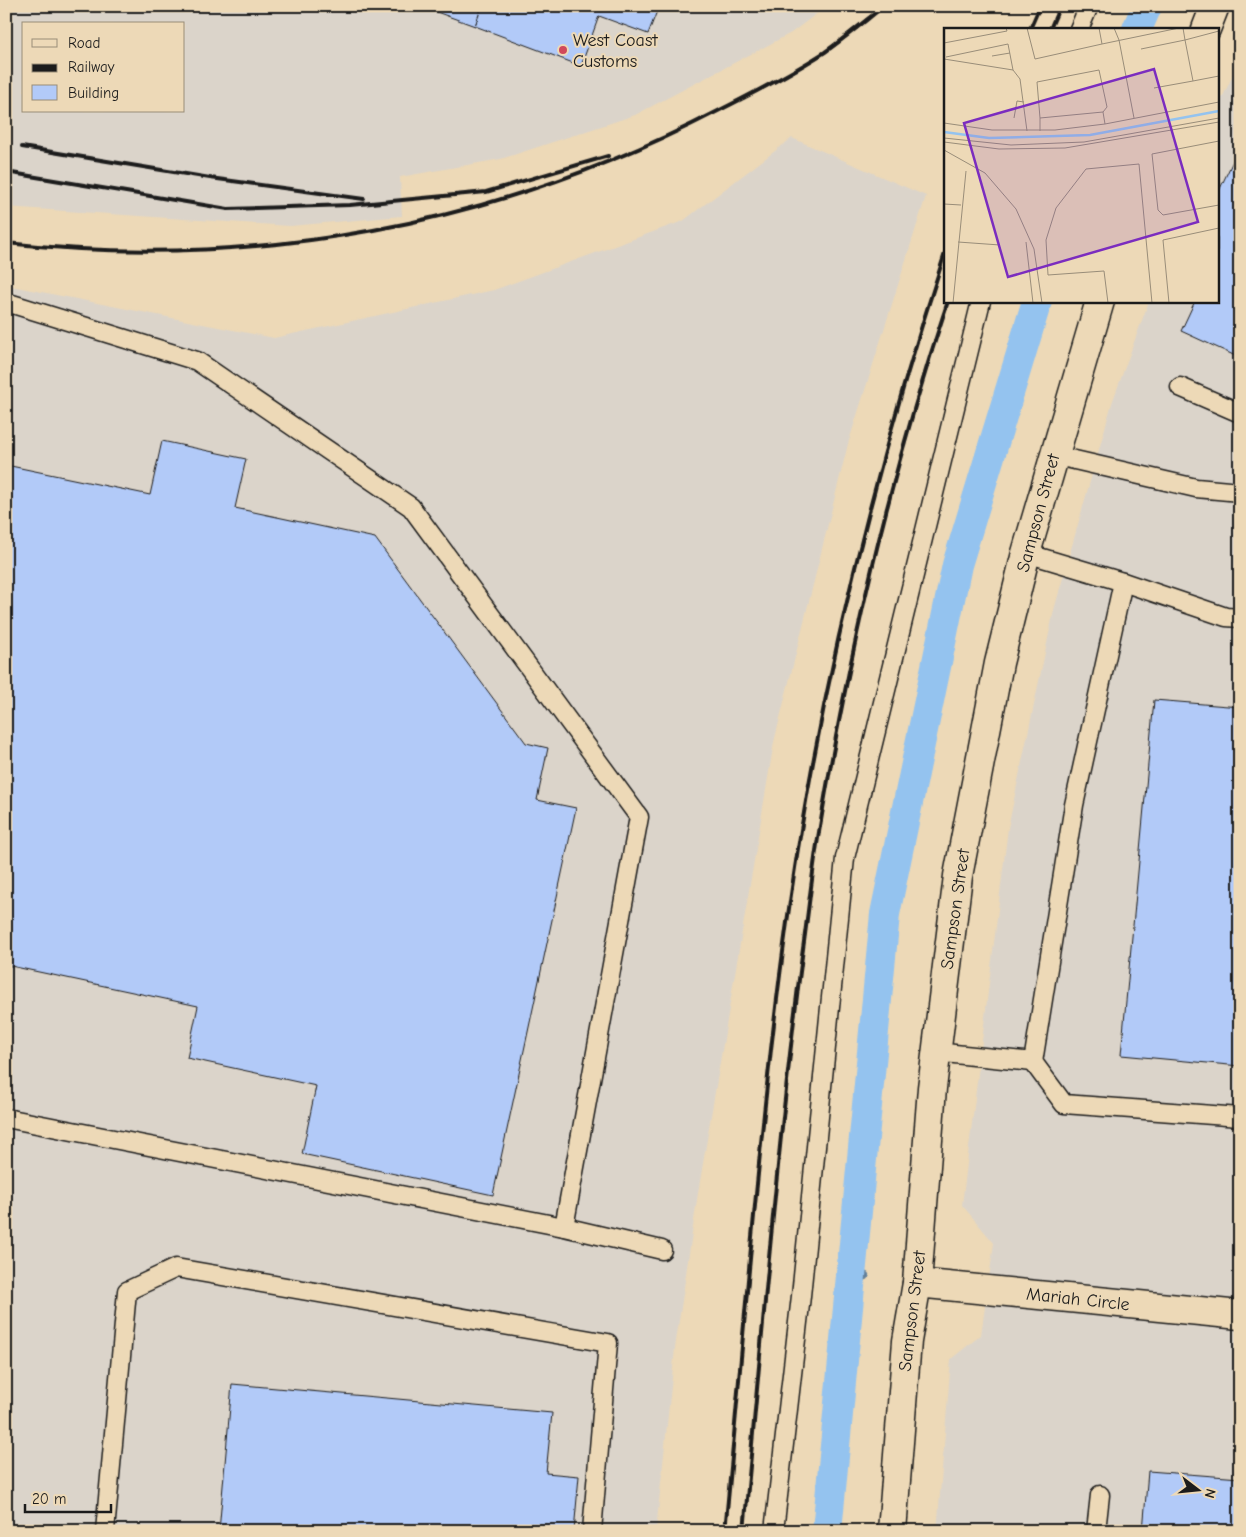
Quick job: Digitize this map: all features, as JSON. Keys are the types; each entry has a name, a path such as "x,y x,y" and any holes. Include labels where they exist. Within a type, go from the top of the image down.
{"street":[{"path":"1206,28 1215,6"},
{"name":"Sampson Street","path":"892,1531 907,1341 917,1283 936,1052 958,876 999,663 1026,553 1053,455 1100,302"},
{"name":"Mariah Circle","path":"917,1283 1240,1315"}],"lane":[{"path":"1079,28 1090,6"},
{"path":"6,302 197,361 411,507 639,817 564,1227"},
{"path":"774,1531 800,1306 845,858 981,302"},
{"path":"1180,387 1240,413"},
{"path":"1053,455 1196,488 1240,492"},
{"path":"1026,553 1123,582 1226,617 1240,618"},
{"path":"1123,582 1074,805 1033,1062 1064,1104 1240,1117"},
{"path":"936,1052 1033,1062"},
{"path":"6,1118 564,1227 662,1250"},
{"path":"105,1531 127,1291 176,1268 608,1343 592,1531"},
{"path":"1096,1531 1100,1495"}],"shaded area":[{"path":"6,6 827,6 791,33 635,115 501,159 400,177 402,216 290,226 6,207"},
{"path":"1240,60 1240,1531 937,1531 951,1359 981,1335 994,1243 962,1205 1008,828 1054,610 1112,403 1149,302 1218,302 1218,107"},
{"path":"792,138 926,196 848,444 774,742 698,1193 675,1348 656,1531 6,1531 6,285 274,338 494,290 683,221"}],"building":[{"path":"420,6 482,6 475,26"},
{"name":"West Coast Customs","path":"482,6 659,6 648,34 599,16 581,66 475,26"},
{"path":"1240,146 1240,358 1181,331 1195,302 1218,302 1218,193"},
{"path":"162,441 246,459 235,508 375,538 526,743 548,748 537,800 576,808 493,1195 302,1154 316,1086 187,1058 198,1006 6,965 6,465 150,495"},
{"path":"1154,700 1240,707 1240,1066 1121,1055"},
{"path":"232,1384 552,1413 546,1473 579,1476 574,1531 219,1531"},
{"path":"1148,1471 1240,1478 1240,1531 1143,1531"}],"waterway":[{"path":"1137,28 1147,6"},
{"path":"827,1531 885,914 957,565 1037,302"},
{"path":"984,478 992,481"},
{"path":"851,1277 865,1276"}],"railway":[{"path":"6,243 99,250 191,250 282,243 372,230 461,210 548,184 634,151 718,111 786,76 825,52 884,6"},
{"path":"1030,28 1040,6"},
{"path":"1050,28 1060,6"},
{"path":"22,147 210,178 364,199"},
{"path":"6,172 228,209 350,205 486,192 608,156"},
{"path":"725,1531 766,1092 776,1004 801,830 829,683 862,538 901,395 944,256"},
{"path":"744,1531 785,1099 819,832 844,697 873,564 908,432 948,302"}],"place":[{"name":"West Coast Customs","path":"563,50"}]}
